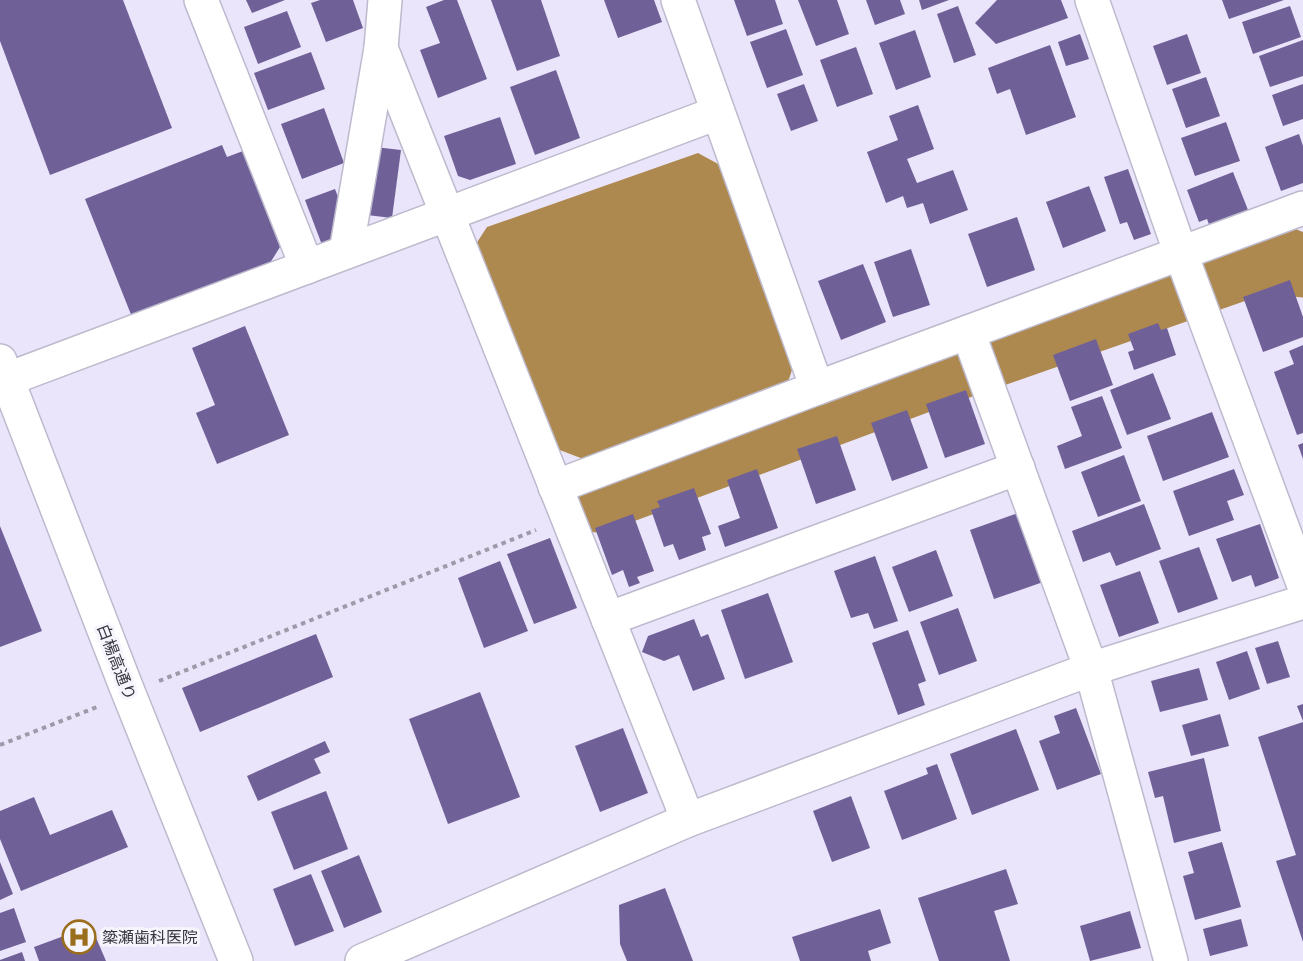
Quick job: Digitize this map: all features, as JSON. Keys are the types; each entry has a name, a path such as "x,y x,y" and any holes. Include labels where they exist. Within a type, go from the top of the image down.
{"street":[{"path":"201,0 306,267"},
{"path":"346,252 381,48 385,0"},
{"path":"678,0 818,388"},
{"path":"1092,0 1181,254 1303,583"},
{"path":"381,48 688,820"},
{"path":"2,374 306,267 717,113"},
{"path":"555,487 1303,208"},
{"path":"968,332 1091,669 1171,961"},
{"name":"白楊高通り","path":"2,374 236,961"},
{"path":"608,619 1018,468"},
{"path":"362,961 688,820 1091,669 1303,602"}],"path":[{"path":"0,745 568,517"}],"shaded area":[{"path":"698,153 720,165 795,361 786,388 586,460 557,449 474,247 487,227"},
{"path":"1283,253 1303,261 1303,278 1290,268 1282,266 1267,267 1244,275 1239,264 1266,254"},
{"path":"933,379 936,388 601,512 598,503"}],"building":[{"path":"0,0 123,0 172,128 50,175 0,41"},
{"path":"246,0 285,0 252,13"},
{"path":"320,0 353,0 363,28 326,42 311,3"},
{"path":"444,0 457,0 487,79 438,98 420,50 440,43 426,7"},
{"path":"491,0 541,0 560,56 517,71"},
{"path":"604,0 654,0 662,22 618,38"},
{"path":"734,0 775,0 783,24 747,36"},
{"path":"798,0 837,0 849,34 816,46"},
{"path":"866,0 900,0 905,14 875,25"},
{"path":"919,0 949,0 922,10"},
{"path":"997,0 1061,0 1068,18 996,44 975,23"},
{"path":"1222,0 1284,0 1229,19"},
{"path":"958,6 976,55 954,63 937,14"},
{"path":"1290,6 1301,37 1253,54 1242,22"},
{"path":"287,11 301,47 258,64 244,27"},
{"path":"786,29 803,75 767,88 750,42"},
{"path":"915,30 931,77 896,90 879,43"},
{"path":"1080,34 1089,59 1066,66 1058,42"},
{"path":"1187,34 1201,73 1167,85 1153,46"},
{"path":"1303,40 1303,76 1270,87 1259,56"},
{"path":"1050,45 1076,117 1026,135 1010,89 997,94 988,68"},
{"path":"856,47 873,94 837,107 820,60"},
{"path":"311,52 325,89 268,110 254,73"},
{"path":"556,70 580,138 535,155 510,87"},
{"path":"1206,77 1220,116 1186,128 1172,89"},
{"path":"804,84 818,121 791,131 777,94"},
{"path":"1303,84 1303,119 1283,126 1272,95"},
{"path":"918,105 934,149 907,159 917,183 953,170 968,210 930,224 923,203 907,208 903,196 886,203 867,152 898,140 889,116"},
{"path":"324,108 344,163 302,179 281,124"},
{"path":"500,117 516,164 470,180 458,176 444,136"},
{"path":"1226,122 1240,161 1195,176 1181,138"},
{"path":"1299,134 1303,146 1303,183 1281,191 1265,147"},
{"path":"222,145 227,157 243,151 280,247 270,263 132,317 85,199"},
{"path":"375,147 401,150 392,218 367,215"},
{"path":"1128,169 1151,234 1134,240 1127,222 1120,224 1104,177"},
{"path":"1233,172 1250,215 1211,230 1207,219 1199,222 1187,190"},
{"path":"1089,186 1106,231 1063,248 1046,202"},
{"path":"335,189 341,205 334,241 322,245 305,200"},
{"path":"1017,217 1035,270 987,287 968,234"},
{"path":"911,249 930,305 893,317 874,262"},
{"path":"863,264 886,322 841,340 818,281"},
{"path":"1290,280 1303,317 1303,337 1263,352 1243,297"},
{"path":"1158,323 1161,330 1167,328 1176,355 1134,370 1128,352 1134,350 1128,334"},
{"path":"245,326 289,435 217,464 196,413 215,405 192,348"},
{"path":"1096,339 1113,385 1070,401 1053,355"},
{"path":"1303,345 1303,433 1297,435 1274,372 1294,364 1289,351"},
{"path":"1153,373 1171,419 1127,435 1110,390"},
{"path":"966,390 985,444 945,458 926,404"},
{"path":"1102,396 1122,448 1065,469 1057,446 1082,436 1071,407"},
{"path":"907,410 928,468 892,481 871,423"},
{"path":"1212,412 1229,457 1163,481 1147,436"},
{"path":"837,436 856,490 816,504 797,449"},
{"path":"1303,443 1303,459 1298,445"},
{"path":"1124,455 1141,501 1098,517 1081,472"},
{"path":"757,469 778,528 725,547 718,526 740,518 727,480"},
{"path":"1234,469 1244,495 1227,501 1234,520 1189,536 1173,491"},
{"path":"694,488 711,534 702,537 706,550 679,560 673,544 664,547 651,510 660,507 657,501"},
{"path":"1144,504 1161,549 1116,566 1110,552 1083,562 1072,531"},
{"path":"1021,512 1046,581 994,599 970,530"},
{"path":"633,514 654,571 637,577 640,583 629,587 623,570 612,575 595,528"},
{"path":"1260,524 1279,578 1255,587 1251,575 1232,582 1216,539"},
{"path":"0,526 42,631 0,647"},
{"path":"550,538 577,608 534,624 507,554"},
{"path":"1199,547 1218,599 1178,613 1159,561"},
{"path":"936,550 953,596 909,612 892,567"},
{"path":"875,556 898,621 874,629 868,613 851,618 834,571"},
{"path":"500,561 528,631 484,648 458,578"},
{"path":"1140,571 1159,623 1119,637 1100,585"},
{"path":"768,593 793,662 745,679 721,610"},
{"path":"958,608 977,661 939,675 920,622"},
{"path":"694,619 701,637 708,634 725,679 693,691 679,655 664,661 642,652 648,636"},
{"path":"908,630 926,681 918,684 925,705 898,715 872,643"},
{"path":"316,634 333,677 200,732 182,688"},
{"path":"1278,641 1290,677 1267,684 1255,648"},
{"path":"1247,651 1260,689 1229,700 1216,662"},
{"path":"1199,668 1208,700 1160,712 1151,681"},
{"path":"480,692 520,797 448,824 409,719"},
{"path":"1303,704 1303,721 1297,706"},
{"path":"1076,708 1101,774 1057,790 1039,741 1060,733 1054,716"},
{"path":"1220,714 1229,746 1191,756 1182,725"},
{"path":"1303,722 1303,942 1276,861 1296,855 1258,737"},
{"path":"623,728 648,793 600,812 575,746"},
{"path":"1016,729 1039,790 972,815 950,754"},
{"path":"325,741 330,752 314,759 321,773 258,801 247,776"},
{"path":"1204,758 1221,831 1174,843 1163,796 1155,798 1148,772"},
{"path":"937,764 957,819 902,840 884,791 928,774 926,768"},
{"path":"326,791 348,849 294,870 271,812"},
{"path":"851,796 870,848 832,862 813,811"},
{"path":"34,797 50,835 112,810 128,847 21,891 0,839 0,811"},
{"path":"1222,842 1241,907 1195,920 1183,876 1194,873 1188,852"},
{"path":"359,855 382,912 344,928 321,871"},
{"path":"0,862 13,894 0,900"},
{"path":"1006,869 1018,904 994,911 1010,961 939,961 918,898"},
{"path":"311,874 334,931 295,946 273,889"},
{"path":"665,888 693,961 627,961 620,944 619,905"},
{"path":"14,908 26,942 0,951 0,913"},
{"path":"880,909 891,943 868,951 871,961 800,961 792,937"},
{"path":"1130,911 1141,948 1090,961 1080,926"},
{"path":"1241,919 1248,946 1210,956 1203,929"},
{"name":"簗瀬歯科医院","path":"91,926 106,961 39,961 34,947"},
{"path":"22,952 25,961 0,961 0,960"}],"waterway":[{"path":"598,501 933,377 1278,256 1303,266"}],"place":[{"name":"簗瀬歯科医院","path":"79,937"}]}
